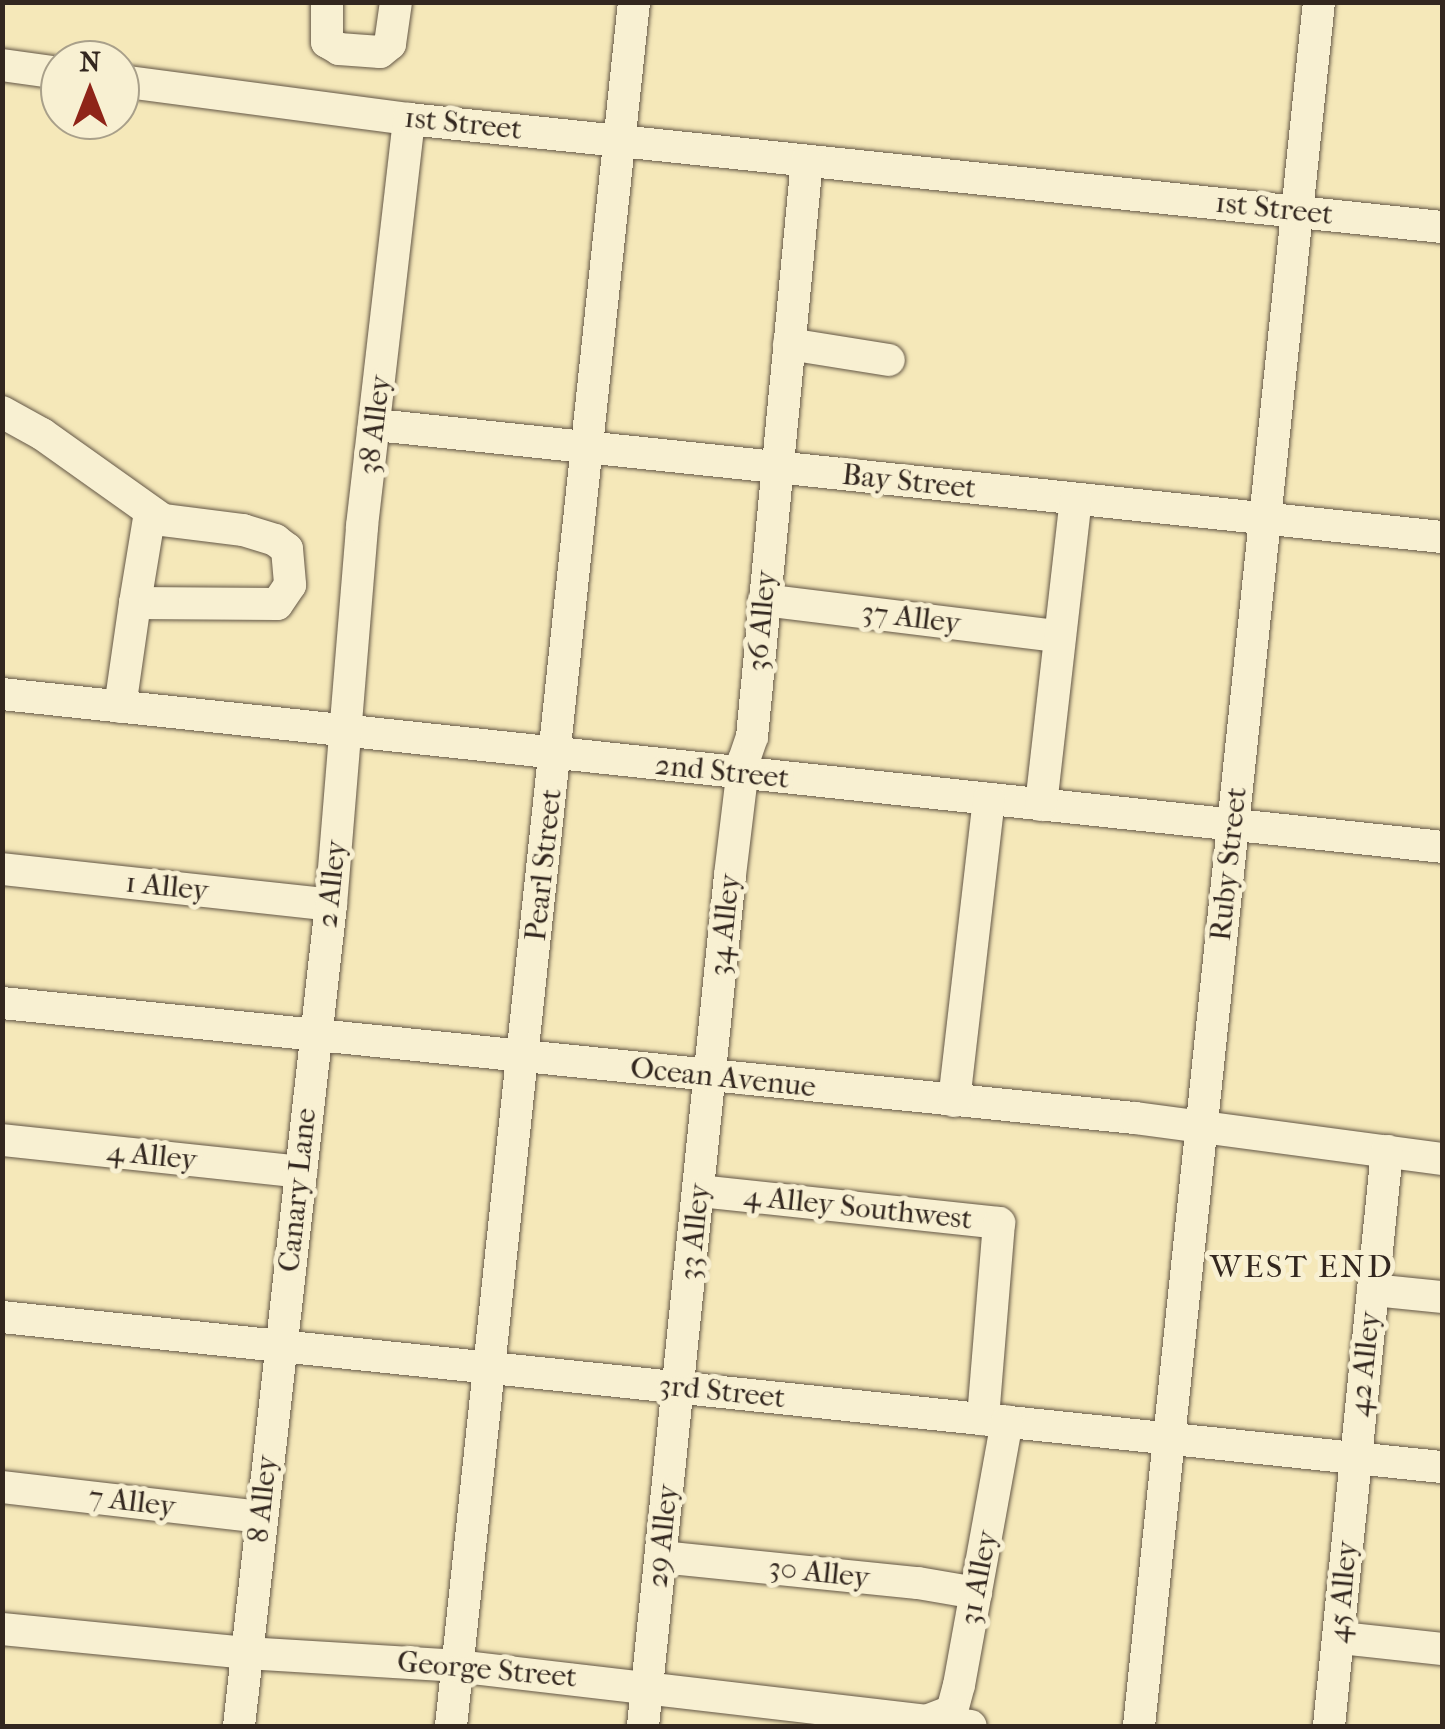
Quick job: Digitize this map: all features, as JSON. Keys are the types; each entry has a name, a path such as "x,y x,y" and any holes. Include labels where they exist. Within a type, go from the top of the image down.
{"street":[{"path":"327,2 327,42 339,49 380,52 390,44 396,2"},
{"name":"Pearl Street","path":"451,1726 634,2"},
{"name":"Ruby Street","path":"1139,1726 1319,2"},
{"path":"2,65 40,70"},
{"name":"1st Street","path":"140,83 408,119 1442,227"},
{"name":"38 Alley","path":"346,732 362,526 408,119"},
{"path":"807,160 789,344 889,360"},
{"name":"36 Alley","path":"742,774 752,737 789,344"},
{"path":"2,412 42,434 163,520 243,530 276,540 287,549 290,585 278,604 135,603"},
{"name":"Bay Street","path":"376,425 1442,538"},
{"path":"1041,805 1076,499"},
{"path":"120,707 150,512"},
{"name":"37 Alley","path":"764,600 1058,636"},
{"name":"2nd Street","path":"2,694 1442,847"},
{"name":"2 Alley","path":"314,1035 331,905 346,732"},
{"name":"34 Alley","path":"709,1076 742,774"},
{"path":"954,1100 988,799"},
{"name":"1 Alley","path":"2,869 331,905"},
{"name":"Ocean Avenue","path":"2,1003 954,1100 1442,1159"},
{"name":"Canary Lane","path":"280,1345 314,1035"},
{"name":"33 Alley","path":"678,1388 709,1076"},
{"name":"4 Alley","path":"2,1140 300,1172"},
{"name":"42 Alley","path":"1354,1458 1386,1151"},
{"name":"4 Alley Southwest","path":"700,1192 999,1222 995,1420"},
{"path":"1373,1290 1442,1297"},
{"name":"3rd Street","path":"2,1316 1442,1467"},
{"name":"8 Alley","path":"239,1726 280,1345"},
{"name":"29 Alley","path":"644,1726 678,1388"},
{"name":"31 Alley","path":"929,1720 952,1711 976,1593 995,1420"},
{"name":"45 Alley","path":"1329,1726 1341,1638 1354,1458"},
{"name":"7 Alley","path":"2,1487 261,1517"},
{"name":"30 Alley","path":"661,1556 918,1582 976,1593"},
{"name":"George Street","path":"2,1628 648,1685 971,1726"},
{"path":"1341,1638 1442,1648"}],"district":[{"name":"WEST END","path":"1302,1267"}]}
